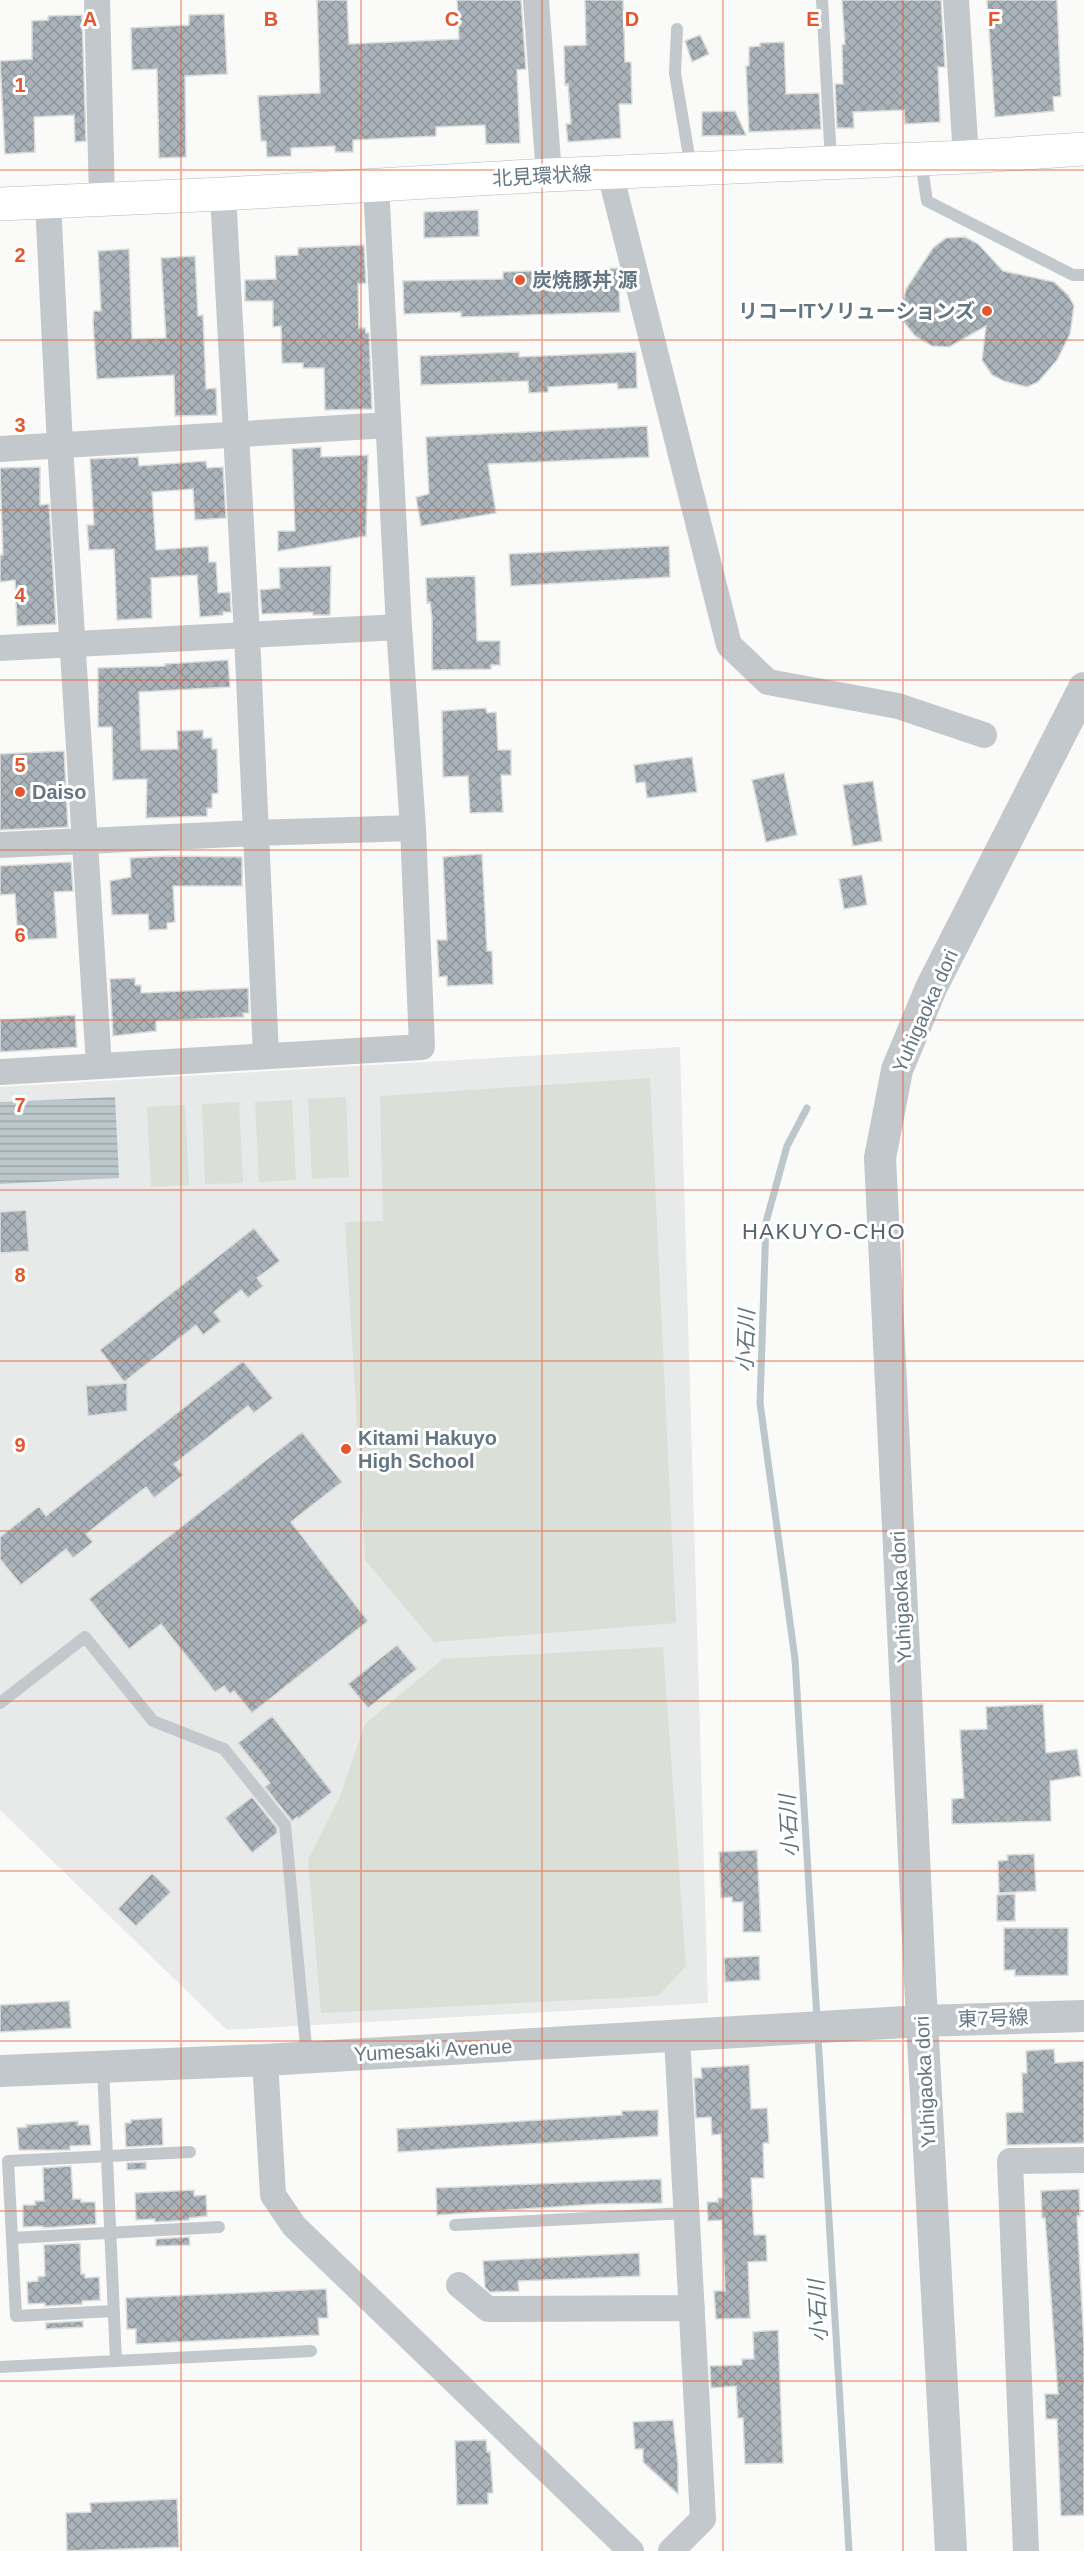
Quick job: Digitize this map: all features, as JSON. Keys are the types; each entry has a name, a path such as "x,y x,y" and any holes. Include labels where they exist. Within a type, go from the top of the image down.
{"main road":[{"name":"北見環状線","path":"0,204 549,175 966,157 1084,149"}],"street":[{"path":"97,0 102,199"},
{"path":"536,0 549,175"},
{"path":"956,0 966,157"},
{"path":"610,173 729,645 768,682 898,706 984,735"},
{"path":"0,1072 422,1047 413,828 399,627 376,185"},
{"path":"223,194 247,635 266,1055"},
{"path":"48,201 60,445 99,1066"},
{"path":"0,449 388,425"},
{"path":"0,648 399,627"},
{"name":"Yuhigaoka dori","path":"951,2551 879,1158 897,1070 931,988 1084,688"},
{"path":"0,845 255,832 413,828"},
{"name":"東7号線","path":"866,2025 1084,2016"},
{"name":"Yumesaki Avenue","path":"0,2071 265,2060 866,2025"},
{"path":"671,2551 703,2519 677,2037"},
{"path":"265,2060 273,2194 294,2226 631,2551"},
{"path":"1026,2551 1010,2161 1084,2160"},
{"path":"459,2285 488,2309 692,2308"}],"lane":[{"path":"822,0 831,163"},
{"path":"677,29 675,73 691,170"},
{"path":"921,159 927,201 1073,275 1084,275"},
{"path":"0,1703 85,1637 153,1721 224,1749 285,1825 307,2057"},
{"path":"102,2066 116,2361"},
{"path":"114,2311 16,2316 8,2161 190,2152"},
{"path":"455,2225 686,2213"},
{"path":"12,2238 219,2227"},
{"path":"0,2367 311,2350"}],"shaded area":[{"name":"Kitami Hakuyo High School","path":"680,1047 708,2003 227,2030 0,1810 0,1087"},
{"path":"650,1078 676,1623 434,1642 365,1560 345,1222 383,1221 380,1096"},
{"path":"115,1097 119,1178 0,1184 0,1102"},
{"path":"346,1097 349,1177 312,1179 308,1099"},
{"path":"292,1100 296,1180 259,1182 255,1102"},
{"path":"239,1102 243,1183 205,1184 202,1104"},
{"path":"185,1105 189,1185 151,1187 147,1107"},
{"path":"663,1647 686,1966 658,1996 321,2013 308,1859 339,1799 365,1724 443,1659"}],"building":[{"path":"317,0 347,0 349,44 459,39 457,0 521,0 526,69 517,70 520,143 486,144 485,125 436,127 436,136 353,140 353,152 335,152 335,146 291,148 291,156 267,157 266,141 261,141 258,96 320,93"},
{"path":"585,0 623,0 625,62 631,62 632,104 619,104 621,138 568,142 566,124 571,124 568,84 565,85 564,46 586,45"},
{"path":"842,0 941,0 945,67 938,67 940,122 905,124 904,110 853,112 854,128 837,128 835,84 843,84 842,45 845,44"},
{"path":"987,0 1057,0 1061,96 1053,97 1054,111 995,117"},
{"path":"224,14 227,74 185,76 186,157 159,158 157,69 132,70 131,28 189,25 189,15"},
{"path":"82,15 86,141 75,142 74,115 34,117 35,152 5,154 0,61 32,59 32,21 48,20 48,16"},
{"path":"700,35 709,54 692,62 685,41"},
{"path":"784,42 786,94 819,93 821,129 749,132 746,66 749,66 749,47 760,46 760,43"},
{"path":"735,111 746,135 702,136 702,112"},
{"path":"478,210 479,236 424,238 424,212"},
{"name":"リコーITソリューションズ","path":"965,237 978,244 1003,271 1054,282 1068,295 1074,306 1070,334 1057,360 1038,382 1027,387 992,375 982,360 986,326 949,347 932,346 915,336 900,317 906,289 933,248 946,238"},
{"path":"364,245 366,283 358,284 359,328 365,328 366,333 369,333 372,409 325,410 324,368 303,368 303,363 282,363 281,326 273,327 273,301 245,301 245,280 276,279 275,256 298,255 298,248"},
{"path":"129,249 132,339 166,338 161,258 195,256 198,316 203,315 206,389 216,388 217,415 175,416 174,375 97,379 93,322 94,311 101,311 98,251"},
{"path":"618,268 620,312 461,317 461,312 404,314 403,281 503,279 503,272"},
{"path":"519,352 519,357 636,352 637,388 618,389 617,383 548,387 548,392 529,393 528,381 421,385 420,356"},
{"path":"647,426 649,457 488,464 496,513 421,526 416,497 429,494 426,437"},
{"path":"321,447 321,457 368,455 366,536 278,551 278,531 295,531 292,449"},
{"path":"138,457 139,466 206,461 207,468 223,467 226,518 195,520 193,489 152,492 156,550 208,546 209,562 216,562 218,593 230,592 231,612 200,617 197,575 151,578 152,618 117,620 114,549 89,550 87,525 94,525 90,459"},
{"path":"40,467 40,505 49,504 56,624 17,626 15,580 0,582 0,555 3,555 0,468"},
{"path":"669,546 670,577 511,586 509,554"},
{"path":"331,566 330,615 313,615 313,612 262,614 260,590 280,588 279,568"},
{"path":"475,576 477,641 500,641 500,665 491,665 491,669 432,670 432,618 430,602 427,603 426,578"},
{"path":"228,660 230,687 139,692 141,750 178,749 177,731 203,730 203,738 212,738 212,749 217,749 218,793 212,794 212,808 207,808 207,816 146,818 147,779 113,780 112,727 98,727 98,668 165,666 165,664"},
{"path":"486,708 487,713 496,712 498,750 511,750 511,775 501,775 503,812 470,813 468,776 443,777 442,711"},
{"path":"64,751 68,827 0,830 0,754"},
{"path":"692,757 697,792 647,798 645,782 636,783 634,765"},
{"path":"784,773 797,835 766,842 752,780"},
{"path":"873,781 882,841 853,846 843,785"},
{"path":"482,854 487,951 492,951 493,984 447,986 447,976 439,977 437,940 447,940 443,857"},
{"path":"242,857 242,886 173,886 175,922 167,923 167,929 149,930 148,914 112,915 110,881 131,877 130,858"},
{"path":"71,862 73,891 54,892 57,938 18,940 15,894 0,895 0,866"},
{"path":"862,875 867,905 844,909 839,879"},
{"path":"135,978 135,985 141,985 141,993 248,988 249,1013 243,1013 244,1017 156,1021 156,1031 113,1036 110,979"},
{"path":"75,1015 77,1047 0,1052 0,1020"},
{"path":"26,1210 29,1251 0,1253 0,1212"},
{"path":"254,1228 280,1261 257,1278 263,1286 248,1298 241,1290 214,1312 221,1321 203,1335 196,1325 124,1382 100,1350"},
{"path":"243,1361 273,1398 254,1413 248,1406 174,1464 183,1475 154,1498 146,1487 86,1534 93,1542 73,1558 66,1549 21,1585 0,1559 0,1537 39,1506 46,1516"},
{"path":"127,1383 127,1411 88,1416 86,1386"},
{"path":"302,1432 342,1482 291,1522 368,1621 252,1713 234,1691 230,1694 224,1686 215,1692 161,1624 129,1649 89,1599"},
{"path":"397,1645 417,1669 368,1708 348,1684"},
{"path":"1043,1704 1046,1753 1077,1749 1081,1776 1050,1781 1051,1821 952,1824 952,1799 964,1798 960,1730 987,1729 986,1707"},
{"path":"272,1716 332,1792 298,1819 297,1817 292,1821 265,1787 270,1783 238,1743"},
{"path":"252,1797 277,1828 277,1833 252,1853 225,1818"},
{"path":"757,1850 761,1932 743,1932 743,1902 732,1902 732,1897 721,1898 719,1852"},
{"path":"1034,1854 1036,1891 999,1893 998,1861 1008,1860 1007,1855"},
{"path":"152,1873 171,1892 136,1926 118,1909"},
{"path":"1015,1894 1015,1921 997,1921 997,1895"},
{"path":"1004,1928 1068,1928 1068,1975 1015,1976 1015,1970 1004,1970"},
{"path":"759,1956 760,1980 725,1982 724,1958"},
{"path":"69,2001 71,2028 0,2032 0,2005"},
{"path":"1054,2049 1055,2063 1084,2061 1084,2143 1007,2145 1006,2113 1023,2112 1022,2073 1027,2073 1026,2051"},
{"path":"749,2065 751,2109 767,2108 769,2143 763,2143 764,2178 751,2178 754,2235 766,2235 767,2261 748,2262 750,2318 716,2319 714,2291 725,2291 722,2220 708,2221 707,2202 718,2202 718,2198 723,2198 721,2134 712,2135 711,2117 696,2118 694,2078 702,2078 701,2068"},
{"path":"658,2110 658,2136 398,2152 397,2129 622,2115 622,2111"},
{"path":"162,2118 163,2145 126,2147 125,2123 131,2123 131,2120"},
{"path":"78,2121 78,2125 89,2125 91,2145 70,2146 70,2150 19,2150 17,2128 27,2127 26,2125"},
{"path":"146,2162 146,2169 127,2170 127,2163"},
{"path":"71,2166 73,2199 81,2199 81,2202 95,2202 96,2224 43,2228 43,2226 23,2227 23,2205 35,2205 35,2201 44,2201 43,2168"},
{"path":"661,2179 662,2203 597,2204 437,2215 436,2188"},
{"path":"1079,2189 1080,2216 1077,2216 1084,2346 1084,2515 1061,2516 1057,2419 1046,2419 1045,2394 1058,2394 1041,2191"},
{"path":"194,2190 194,2196 206,2195 207,2216 189,2218 189,2220 155,2222 155,2219 136,2220 135,2193"},
{"path":"189,2237 190,2245 156,2246 156,2239"},
{"path":"80,2243 81,2274 85,2274 85,2278 99,2277 100,2300 82,2301 82,2304 45,2306 45,2303 28,2304 27,2282 38,2281 38,2277 45,2276 44,2245"},
{"path":"639,2253 640,2276 518,2281 519,2291 490,2292 485,2287 483,2261"},
{"path":"326,2289 328,2318 318,2318 319,2335 136,2344 136,2329 127,2329 126,2298"},
{"path":"83,2321 83,2327 46,2329 46,2323"},
{"path":"778,2330 783,2463 745,2464 743,2418 738,2418 736,2386 711,2388 710,2366 742,2365 742,2359 754,2359 753,2332"},
{"path":"673,2420 678,2464 678,2494 643,2462 643,2449 635,2449 633,2422"},
{"path":"486,2440 487,2452 490,2451 493,2493 488,2493 488,2504 457,2505 455,2441"},
{"path":"177,2499 179,2547 67,2551 66,2513 91,2512 90,2503"}],"waterway":[{"name":"小石川","path":"807,1108 787,1146 766,1222 760,1403 795,1659 817,2019"},
{"name":"小石川","path":"818,2036 849,2551"}],"place":[{"name":"炭焼豚丼 源","path":"520,280"},
{"name":"リコーITソリューションズ","path":"987,311"},
{"name":"Daiso","path":"20,792"},
{"name":"Kitami Hakuyo High School","path":"346,1449"}],"district":[{"name":"HAKUYO-CHO","path":"824,1231"}]}
